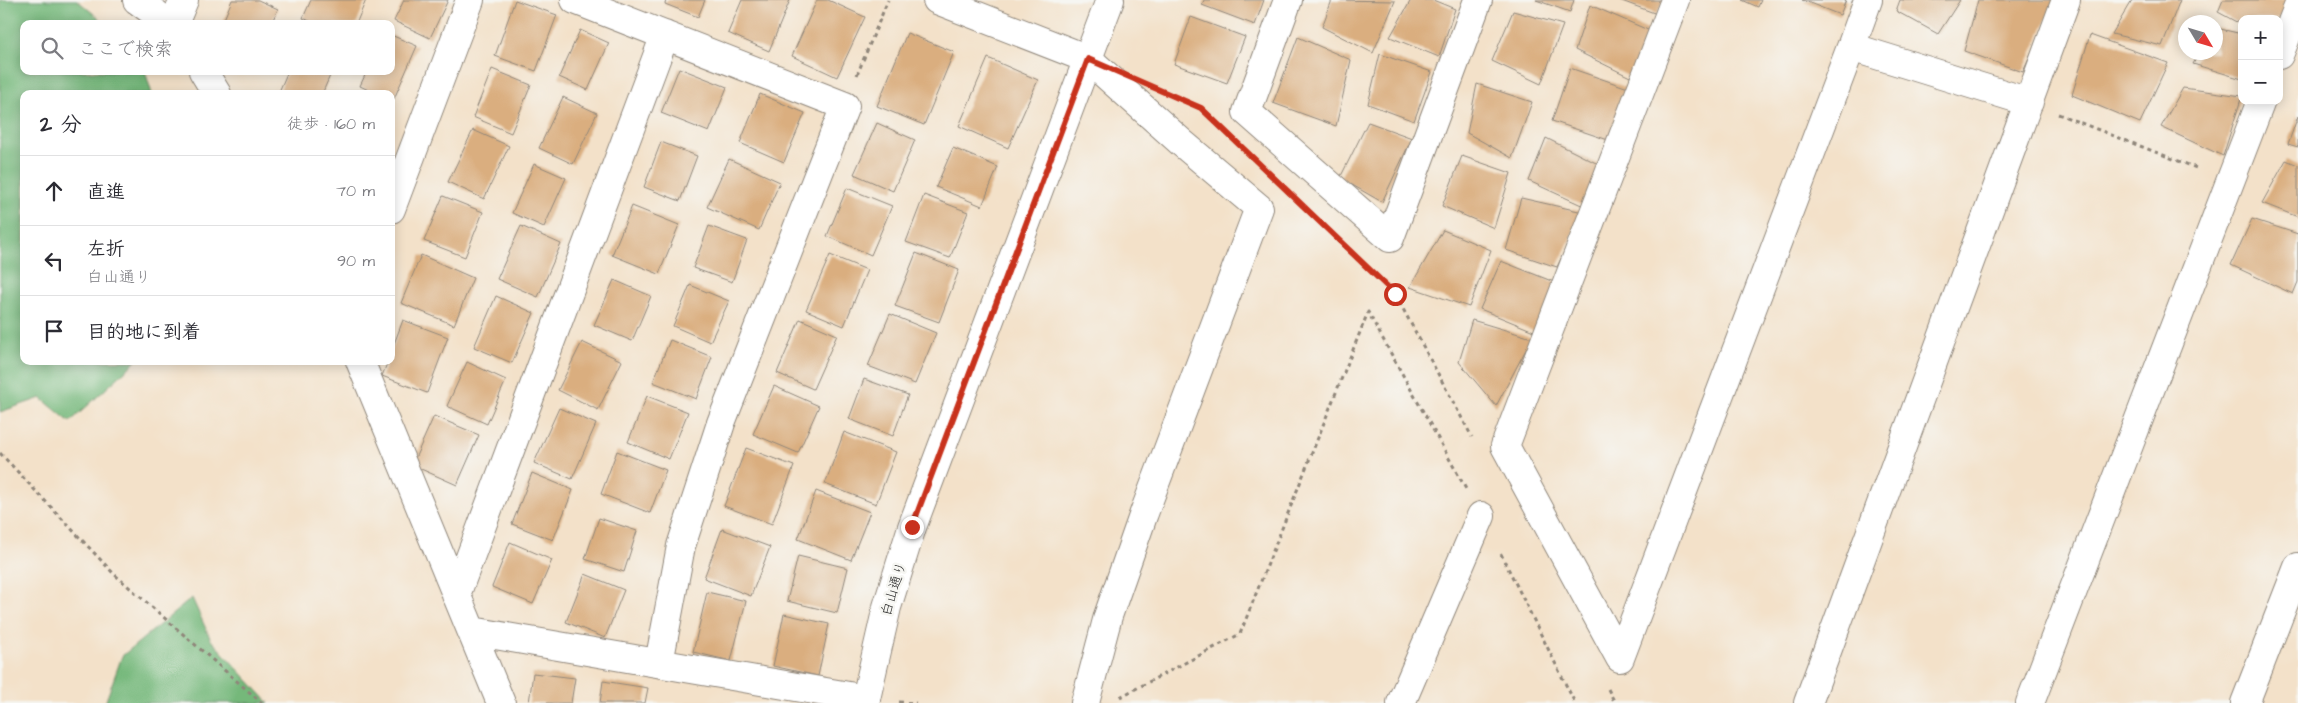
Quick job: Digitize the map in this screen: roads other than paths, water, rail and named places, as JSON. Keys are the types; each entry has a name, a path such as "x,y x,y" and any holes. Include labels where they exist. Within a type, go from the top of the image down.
{"street":[{"path":"137,0 164,20"},
{"path":"176,20 184,0"},
{"path":"395,198 470,0"},
{"path":"575,0 845,106 721,423 681,546 658,663"},
{"path":"937,0 1088,59 1258,208 1108,616 1085,703"},
{"name":"白山通り","path":"866,701 887,608 912,527 1110,0"},
{"path":"1288,0 1247,112 1390,238 1478,0"},
{"path":"1675,0 1505,446 1620,658 1868,0"},
{"path":"1808,703 2066,0"},
{"path":"2283,45 2298,7"},
{"path":"456,595 665,35"},
{"path":"1851,47 2029,102"},
{"path":"205,75 215,90"},
{"path":"2030,703 2259,105"},
{"path":"362,365 502,703"},
{"path":"1401,703 1481,516"},
{"path":"2245,703 2298,567"},
{"path":"472,631 866,701"}]}
